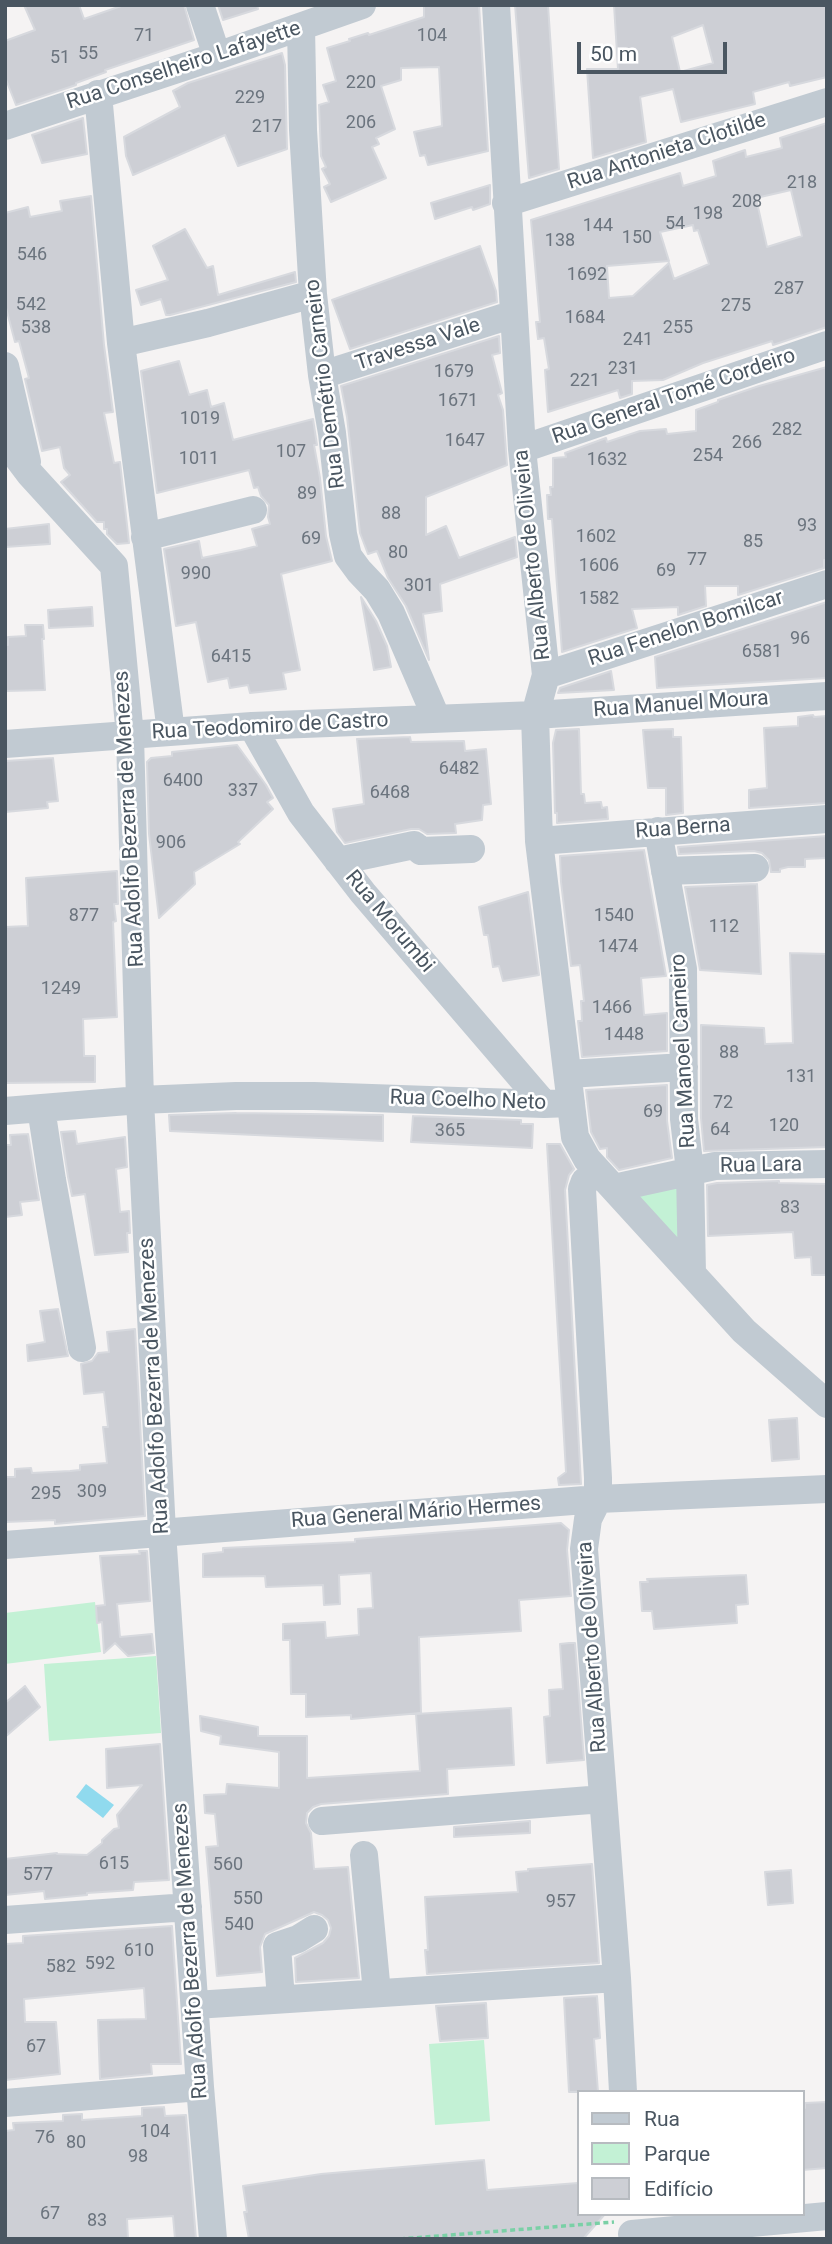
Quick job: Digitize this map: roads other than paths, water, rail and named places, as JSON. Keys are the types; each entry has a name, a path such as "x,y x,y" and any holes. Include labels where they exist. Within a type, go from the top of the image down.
{"street":[{"path":"200,5 217,57"},
{"name":"Rua Alberto de Oliveira","path":"496,5 522,449 546,675 535,715 540,841 568,1074 558,1103"},
{"name":"Rua Conselheiro Lafayette","path":"7,123 217,57 349,7"},
{"name":"Rua Demétrio Carneiro","path":"302,27 303,130 313,294 343,534 348,556 377,590 391,612 436,718"},
{"name":"Rua Adolfo Bezerra de Menezes","path":"98,94 121,343 171,732"},
{"name":"Rua Antonieta Clotilde","path":"506,203 827,102"},
{"path":"121,343 208,323 313,294"},
{"name":"Travessa Vale","path":"322,375 514,314"},
{"name":"Rua General Tomé Cordeiro","path":"522,449 827,345"},
{"path":"5,366 30,474"},
{"path":"5,440 30,474 114,566 146,549 253,510"},
{"name":"Rua Adolfo Bezerra de Menezes","path":"114,566 130,736 140,1100 162,1532 213,2239"},
{"name":"Rua Fenelon Bomilcar","path":"546,675 827,584"},
{"name":"Rua Manuel Moura","path":"535,715 827,696"},
{"name":"Rua Teodomiro de Castro","path":"5,744 252,726 535,715"},
{"name":"Rua Morumbi","path":"252,726 302,813 363,893 558,1103"},
{"name":"Rua Berna","path":"540,841 827,819"},
{"name":"Rua Manoel Carneiro","path":"658,831 684,969 684,1119 690,1171 692,1274"},
{"path":"338,861 414,845 421,851 471,849"},
{"path":"665,871 755,868"},
{"path":"568,1074 684,1067"},
{"name":"Rua Coelho Neto","path":"5,1111 140,1100 236,1096 558,1103 587,1159 744,1331 827,1404"},
{"path":"41,1108 82,1348"},
{"name":"Rua Lara","path":"606,1180 715,1166 827,1164"},
{"name":"Rua Alberto de Oliveira","path":"606,1180 585,1181 582,1189 598,1499 588,1519 584,1549 624,2090"},
{"name":"Rua General Mário Hermes","path":"5,1545 598,1499 827,1489"},
{"path":"322,1821 603,1799"},
{"path":"364,1855 377,1993"},
{"path":"5,1920 188,1907"},
{"path":"281,1999 276,1946 298,1939 314,1929"},
{"path":"195,2005 617,1978"},
{"path":"5,2103 200,2087"},
{"path":"631,2227 827,2216"}],"water":[{"path":"86,1784 114,1805 103,1818 76,1797"}]}
